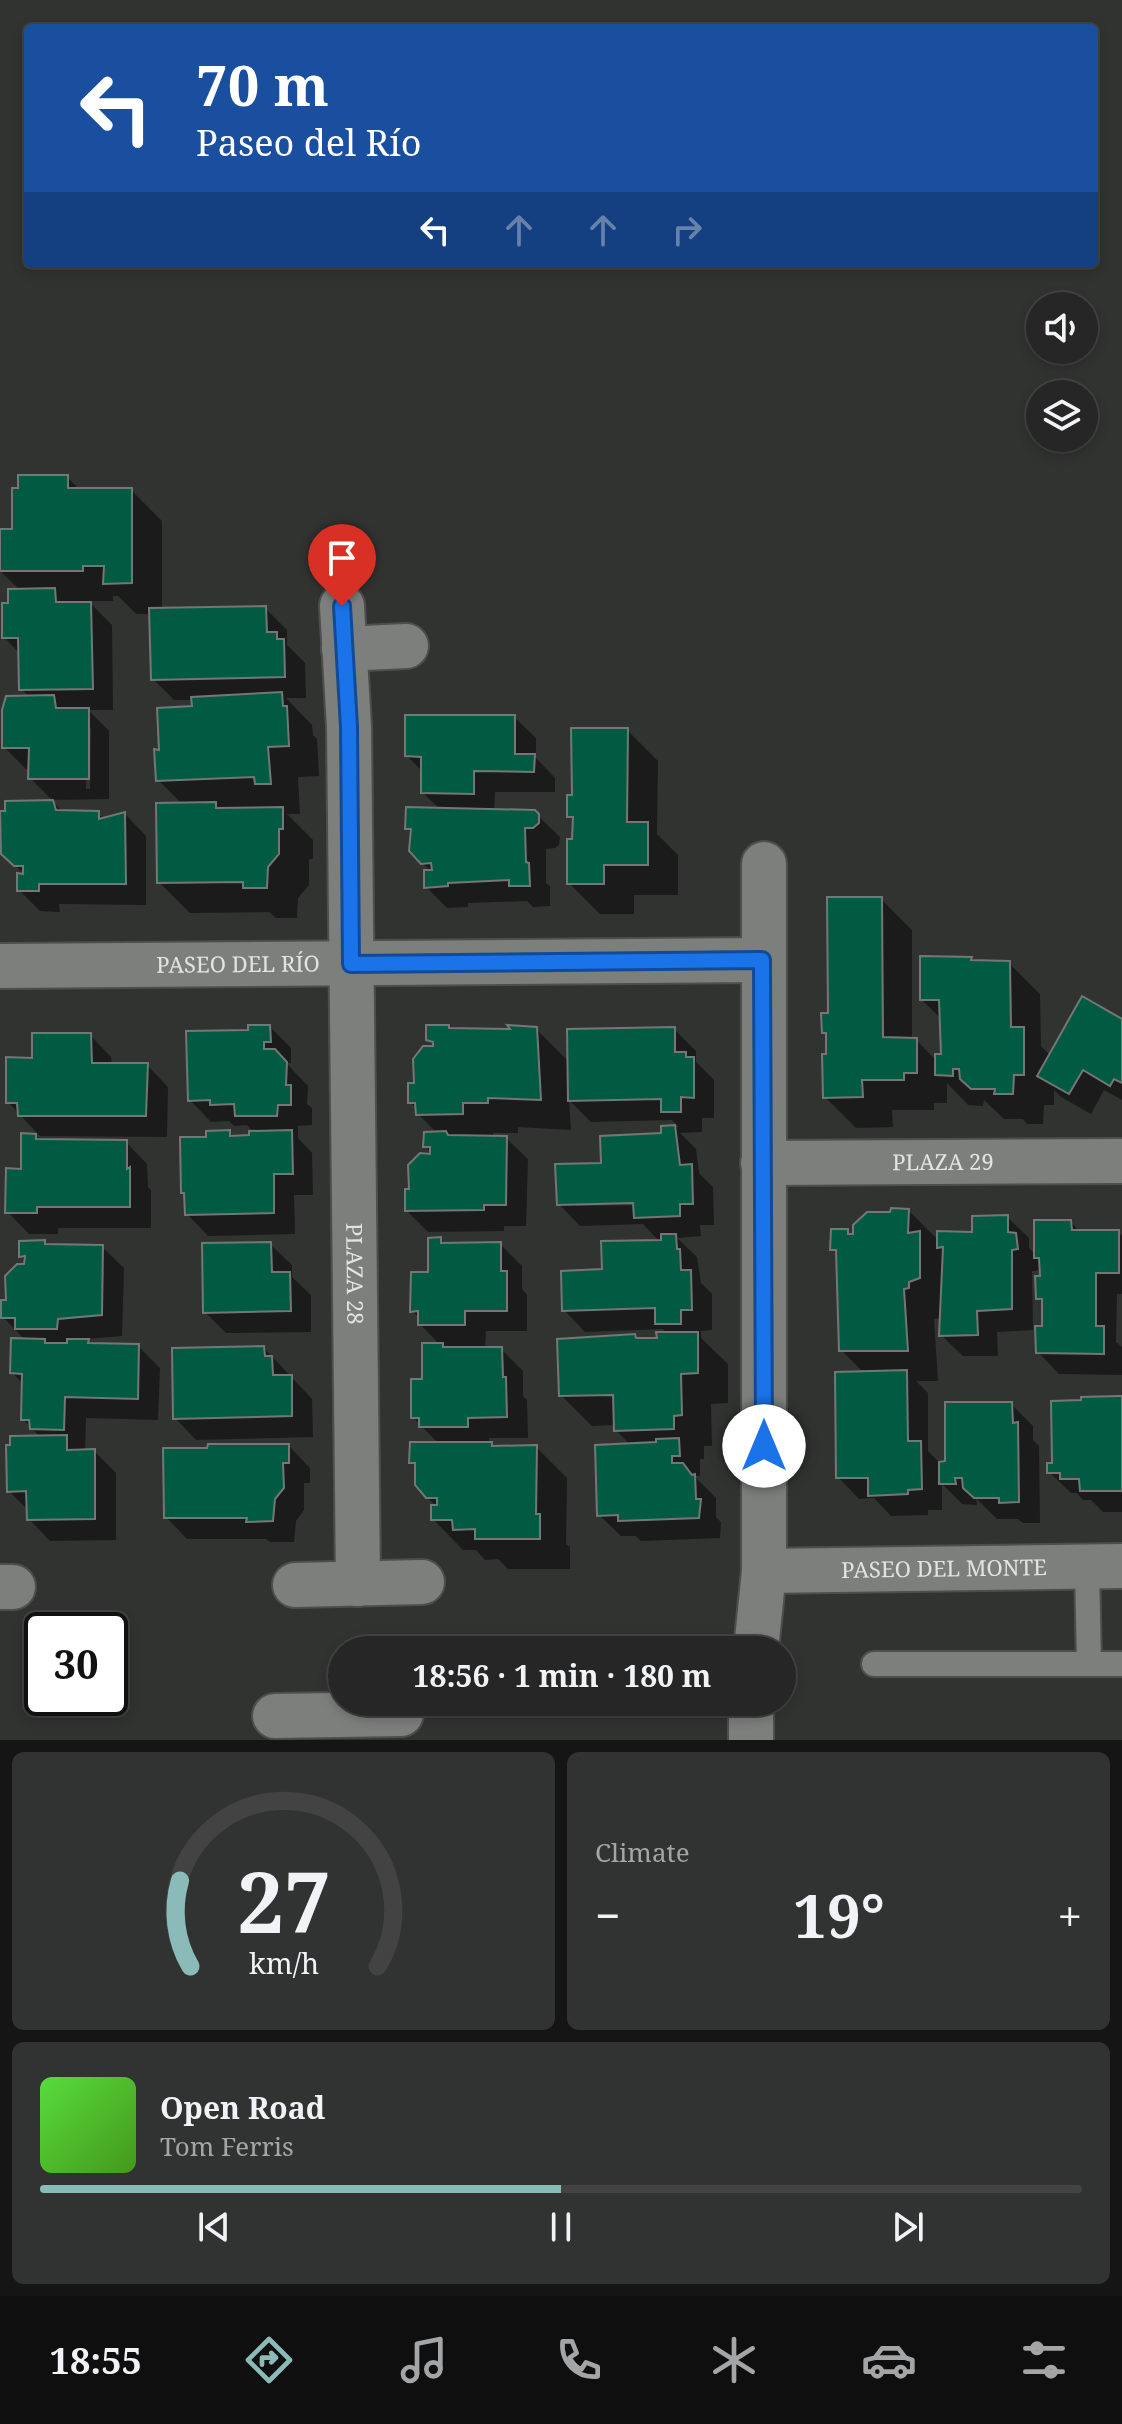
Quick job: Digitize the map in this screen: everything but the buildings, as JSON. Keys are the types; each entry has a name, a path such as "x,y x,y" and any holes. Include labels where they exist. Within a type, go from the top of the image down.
{"street":[{"name":"PLAZA 28","path":"358,1584 349,727 343,628 406,646"},
{"path":"757,1636 764,1571 764,864"},
{"name":"PASEO DEL RÍO","path":"0,966 762,960"},
{"name":"PLAZA 29","path":"763,1163 1122,1161"},
{"name":"PASEO DEL MONTE","path":"764,1571 1104,1566"},
{"path":"295,1585 422,1582"},
{"path":"275,1716 336,1727 391,1716"},
{"path":"751,1716 751,1740"}],"lane":[{"path":"1089,1664 1104,1566"},
{"path":"874,1664 1122,1664"}],"route":[{"path":"342,606 349,727 351,964 762,960 764,1446"}]}
